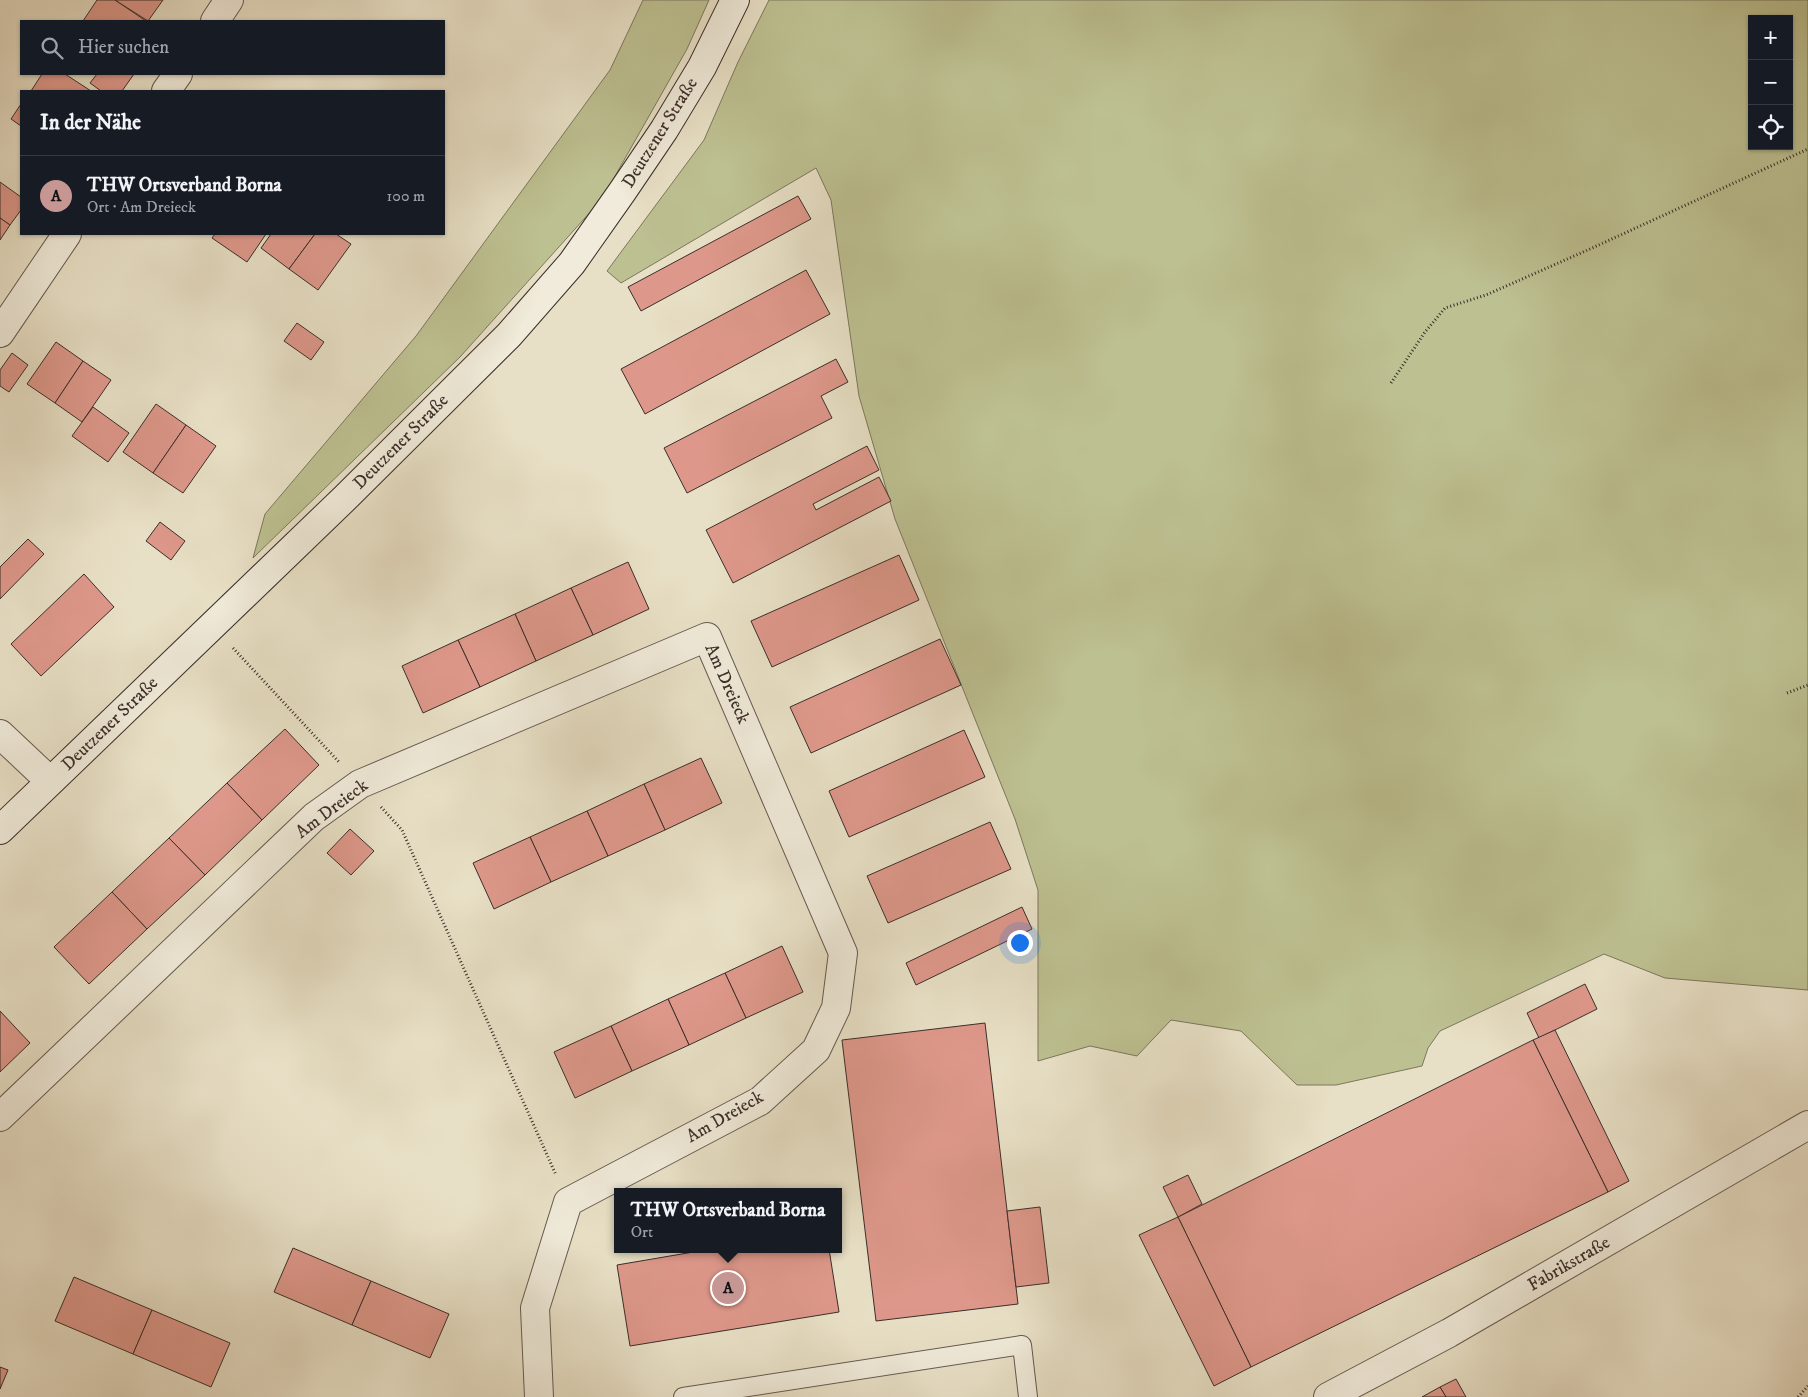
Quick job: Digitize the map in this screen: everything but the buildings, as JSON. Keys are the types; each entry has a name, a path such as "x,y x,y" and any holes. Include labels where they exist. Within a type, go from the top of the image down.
{"street":[{"path":"216,20 229,0"},
{"name":"Deutzener Straße","path":"0,830 345,498 509,335 572,263 664,130 702,66 735,0"},
{"path":"167,90 177,75"},
{"path":"0,332 66,235"},
{"name":"Am Dreieck","path":"0,1117 314,818 360,784 707,637 843,953 836,1008 816,1050 760,1101 568,1202"},
{"path":"0,734 50,781"},
{"name":"Fabrikstraße","path":"1328,1397 1449,1333 1808,1125"},
{"path":"539,1397 535,1308 568,1202"}],"lane":[{"path":"683,1397 1022,1345 1028,1397"}],"path":[{"path":"1391,383 1424,332 1445,308 1486,295 1808,149"},
{"path":"212,625 402,830 568,1202"},
{"path":"1787,693 1808,685"},
{"path":"1798,1397 1808,1386"}],"green space":[{"path":"643,0 709,0 687,49 602,199 460,357 253,558 265,514 416,336 610,70"},
{"path":"769,0 1808,0 1808,990 1665,978 1604,954 1440,1031 1428,1048 1422,1066 1336,1085 1297,1085 1241,1031 1171,1020 1137,1056 1090,1046 1038,1061 1038,890 1015,819 895,519 859,396 831,200 816,168 621,283 607,271 704,140 738,62"}],"place":[{"name":"THW Ortsverband Borna","path":"728,1288"}]}
